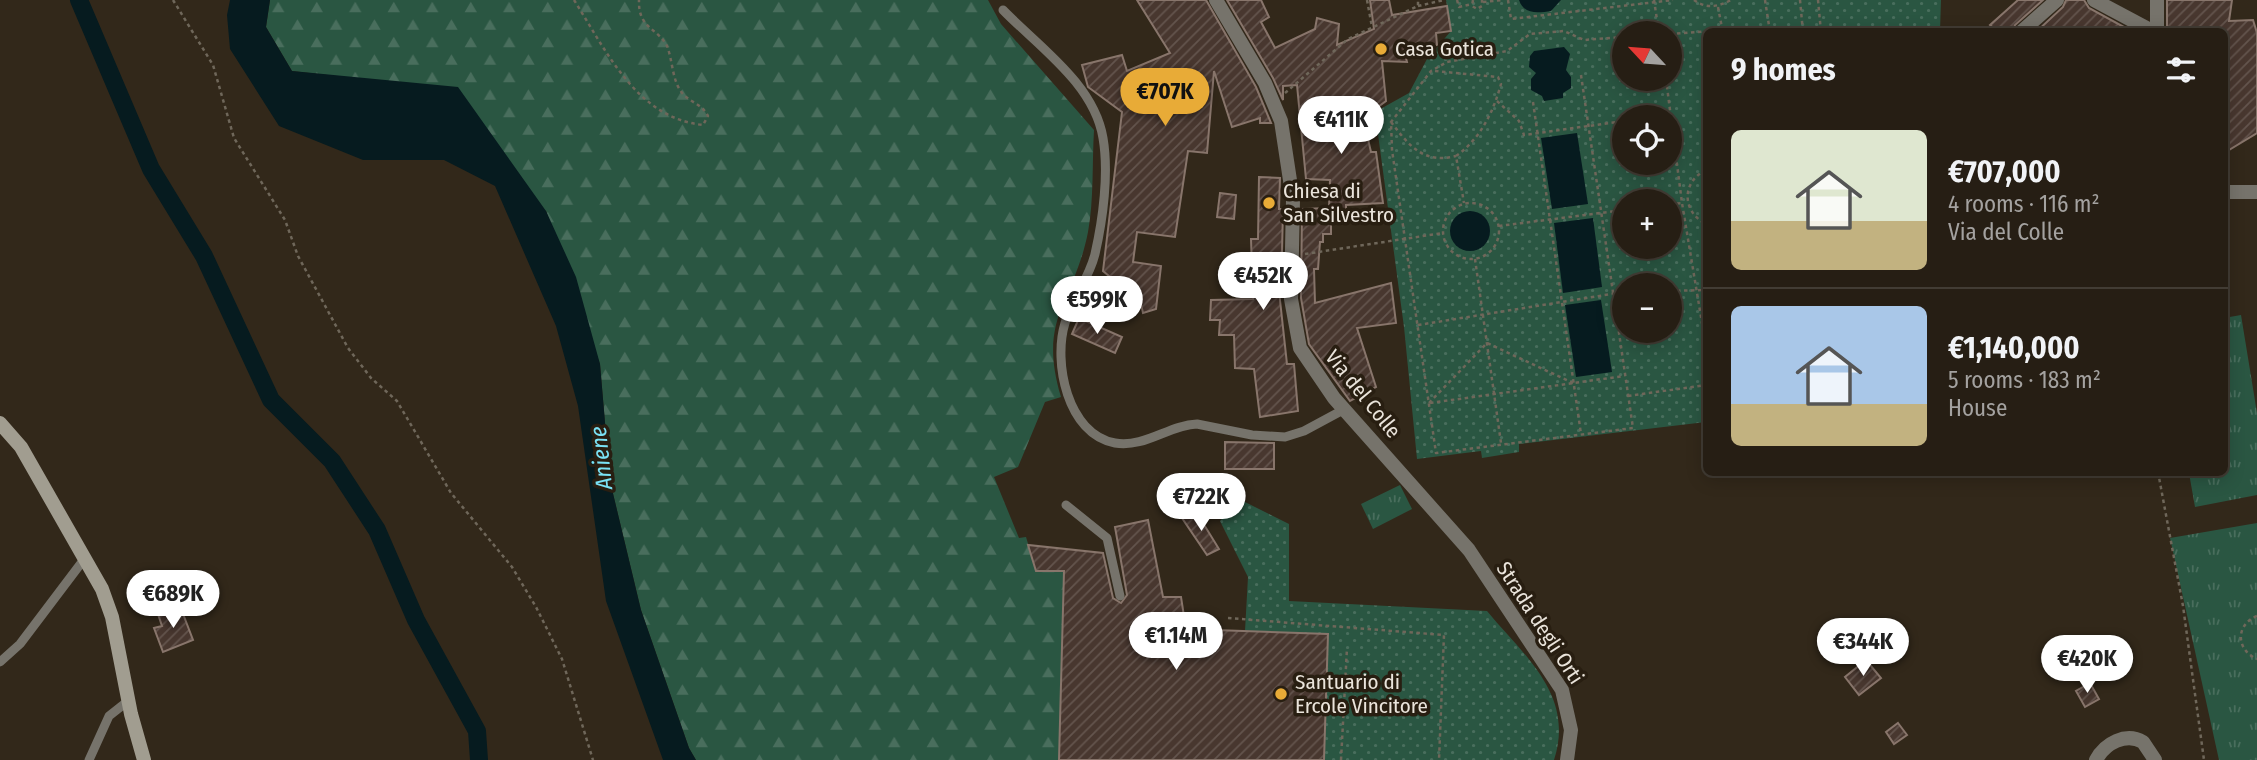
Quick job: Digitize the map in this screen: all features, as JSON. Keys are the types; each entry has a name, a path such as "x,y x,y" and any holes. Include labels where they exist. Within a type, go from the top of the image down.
{"street":[{"name":"Via del Colle","path":"1216,0 1274,102 1292,183 1291,308 1298,342 1321,381 1343,410 1443,521"},
{"path":"2026,28 2057,0"},
{"path":"2094,0 2147,28"},
{"path":"2155,28 2157,0"},
{"path":"2228,192 2257,192"},
{"path":"0,423 21,447 85,558 109,607 128,701 144,760"},
{"name":"Strada degli Orti","path":"1443,521 1469,550 1562,690 1571,730 1567,760"},
{"path":"2096,760 2109,745 2129,737 2143,742 2155,760"}],"lane":[{"path":"1003,10 1082,89 1101,129 1105,156 1098,239 1090,270 1065,322 1061,360 1069,393 1080,419 1097,436 1123,443 1149,439 1192,424 1260,436 1285,437 1304,431 1343,410"},
{"path":"1066,505 1107,538 1120,596"},
{"path":"0,662 20,643 85,558"},
{"path":"89,760 109,716 128,701"}],"path":[{"path":"173,0 213,65 234,138 285,220 298,256 348,348 371,378 397,401 451,493 512,567 536,607 562,659 593,760"},
{"path":"574,0 628,85 668,115 703,125 708,116 705,109 683,95 666,44 650,30 639,10 639,0"},
{"path":"1367,0 1372,27"},
{"path":"1418,0 1418,6"},
{"path":"1274,102 1348,39 1418,6 1444,0"},
{"path":"1457,0 1459,7 1472,2 1479,9 1482,1 1503,0"},
{"path":"1508,0 1511,19 1673,0"},
{"path":"1694,0 1702,6 1718,6 1731,0"},
{"path":"1765,0 1769,28"},
{"path":"1818,0 1821,28"},
{"path":"1654,1 1657,21"},
{"path":"1800,1 1803,28"},
{"path":"1718,6 1722,28"},
{"path":"1612,38 1584,40 1564,30 1530,34 1507,51 1447,62 1431,71 1391,122 1392,150 1436,453 1633,428 1619,343"},
{"path":"1682,33 1703,32"},
{"path":"1391,122 1402,137 1425,157 1438,160 1456,156 1479,133 1497,101 1501,85 1497,77 1431,71"},
{"path":"1418,326 1612,292 1580,75"},
{"path":"1497,101 1519,121 1524,135 1612,123"},
{"path":"1533,102 1581,434"},
{"path":"1456,156 1464,203"},
{"path":"1703,173 1690,184 1688,202 1696,218 1703,222"},
{"path":"1688,202 1682,203 1703,326"},
{"path":"1464,203 1482,205 1496,217 1499,226 1499,234 1491,251 1475,259 1457,256 1445,243 1443,233 1446,218 1464,203"},
{"path":"1499,226 1612,211"},
{"path":"1292,256 1443,233"},
{"path":"1475,259 1502,444"},
{"path":"1682,291 1703,290"},
{"path":"1487,343 1573,383"},
{"path":"1429,403 1487,343"},
{"path":"1429,403 1624,376"},
{"path":"1628,396 1703,386"},
{"path":"2159,476 2183,606 2204,760"},
{"path":"2257,616 2245,624 2240,637 2245,651 2257,659"},
{"path":"1228,618 1444,635 1439,760"},
{"path":"1341,760 1347,648"}],"green space":[{"path":"270,0 988,0 1001,24 1094,130 1088,232 1082,256 1055,328 1055,370 1061,397 1045,402 1018,467 994,477 1019,538 1026,537 1036,570 1064,571 1059,760 696,760 689,748 641,610 610,481 600,364 546,211 355,78 292,71 266,27"},
{"path":"1446,0 1941,0 1940,28 1703,28 1703,422 1519,444 1519,452 1482,458 1481,451 1417,459 1404,327 1375,112 1409,93 1427,59 1451,31"},
{"path":"2241,315 2257,413 2257,495 2195,507 2190,476 2228,476 2228,317"},
{"path":"1400,485 1412,509 1373,529 1361,504"},
{"path":"1239,499 1289,524 1289,601 1487,611 1543,678 1552,696 1558,716 1559,737 1554,760 1324,760 1327,634 1245,631 1248,577 1220,521"},
{"path":"2257,523 2257,760 2219,760 2170,538"}],"water":[{"name":"Aniene","path":"230,0 270,0 266,27 292,71 458,87 546,211 576,277 600,364 610,481 641,610 689,748 696,760 663,760 606,601 578,406 556,326 495,186 444,160 363,160 279,126 230,49 227,15"},
{"path":"1519,0 1561,0 1551,11 1536,12 1528,11"},
{"path":"1564,47 1570,54 1566,70 1571,77 1571,88 1563,93 1563,98 1544,101 1542,96 1531,90 1531,79 1536,73 1529,67 1530,56 1534,51"},
{"path":"1577,133 1588,204 1552,209 1541,138"},
{"path":"1470,211 1484,217 1490,231 1484,245 1470,251 1456,245 1450,231 1456,217"},
{"path":"1593,218 1602,287 1563,293 1554,223"},
{"path":"1601,300 1612,372 1576,377 1565,305"}],"building":[{"path":"1137,0 1206,0 1256,87 1271,123 1260,123 1260,118 1232,127 1214,71 1207,153 1188,151 1175,237 1137,232 1133,262 1161,266 1156,309 1143,313 1138,291 1126,290 1103,271 1122,112 1088,87 1082,65 1122,55 1127,71 1170,53"},
{"path":"1227,0 1261,0 1269,17 1261,22 1275,48 1315,29 1317,18 1339,24 1337,45 1374,29 1370,0 1389,0 1392,15 1447,6 1451,31 1436,33 1437,45 1404,50 1407,62 1382,61 1386,101 1363,118 1371,152 1376,152 1383,203 1346,205 1346,219 1331,219 1331,234 1323,234 1323,242 1320,242 1318,269 1314,269 1315,303 1391,283 1396,323 1357,328 1376,387 1350,401 1309,344 1301,298 1302,209 1329,208 1330,180 1306,179 1297,85 1283,86 1283,100"},
{"path":"2018,0 2043,0 2014,28 1993,28 1990,25"},
{"path":"2066,0 2084,0 2089,8 2126,28 2040,28 2063,7"},
{"path":"2167,0 2232,0 2229,21 2253,20 2257,33 2257,133 2228,151 2228,28 2167,28"},
{"path":"1259,177 1280,178 1279,209 1283,209 1281,295 1279,291 1287,364 1294,364 1298,411 1260,417 1254,369 1235,368 1234,335 1219,335 1220,320 1210,320 1211,300 1253,299 1251,239 1258,239"},
{"path":"1220,193 1236,195 1234,219 1217,217"},
{"path":"1079,318 1122,337 1115,353 1072,334"},
{"path":"1225,442 1274,443 1274,469 1225,469"},
{"path":"1195,510 1219,549 1207,555 1182,518"},
{"path":"1148,520 1163,597 1181,597 1186,629 1328,634 1324,760 1059,760 1064,571 1036,571 1028,545 1103,553 1113,598 1121,603 1127,595 1115,527"},
{"path":"180,606 193,640 163,652 154,628 162,626 158,614"},
{"path":"1866,660 1881,678 1859,695 1845,677"},
{"path":"2090,683 2099,699 2085,707 2076,691"},
{"path":"1898,723 1907,735 1894,744 1886,732"}],"waterway":[{"path":"79,0 151,169 204,256 271,400 332,461 377,530 416,620 477,731 479,760"}],"place":[{"name":"Casa Gotica","path":"1381,49"},
{"name":"Chiesa di San Silvestro","path":"1269,203"},
{"name":"Santuario di Ercole Vincitore","path":"1281,694"}]}
